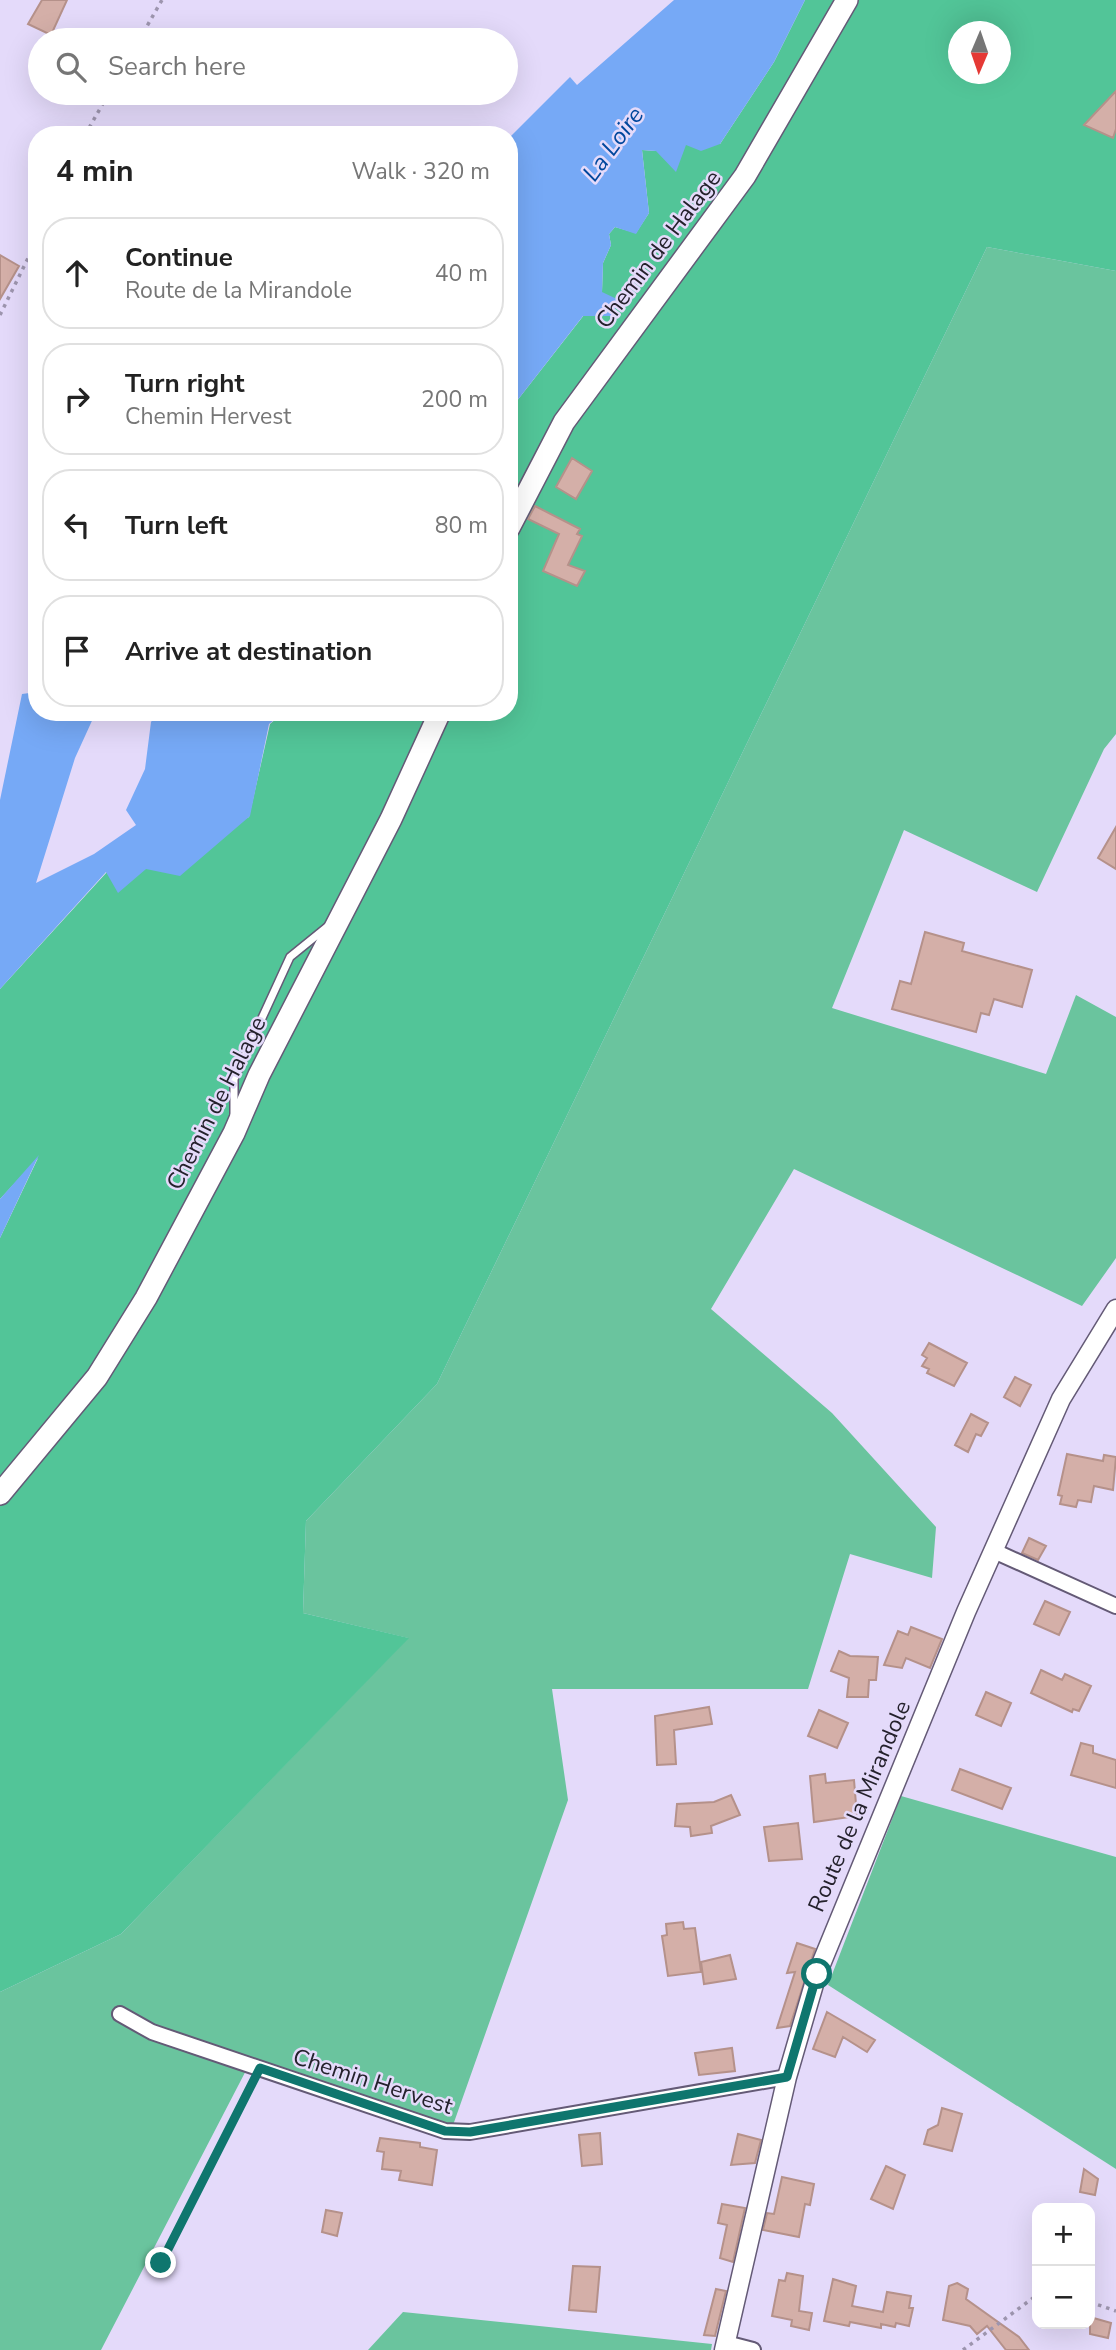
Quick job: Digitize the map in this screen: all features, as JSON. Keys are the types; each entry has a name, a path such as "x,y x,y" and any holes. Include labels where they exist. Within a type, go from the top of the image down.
{"main road":[{"name":"Chemin de Halage","path":"518,511 564,422 745,176 847,0"},
{"name":"Chemin de Halage","path":"0,1494 97,1377 146,1298 234,1133 259,1074 421,759 436,721"}],"street":[{"name":"Route de la Mirandole","path":"725,2347 787,2077 817,1974 850,1888 1061,1399 1115,1311"},
{"path":"994,1551 1116,1606"},
{"name":"Chemin Hervest","path":"120,2014 152,2032 445,2131 470,2132 787,2077"},
{"path":"725,2347 753,2350"}],"path":[{"path":"146,28 163,0"},
{"path":"90,126 102,105"},
{"path":"0,314 28,258"},
{"path":"161,2263 260,2068"},
{"path":"963,2350 1032,2299"},
{"path":"1095,2304 1116,2311"}],"green space":[{"path":"805,0 1116,0 1116,271 987,247 437,1384 306,1521 303,1613 409,1638 121,1934 0,1992 0,1238 38,1158 0,1199 0,989 107,872 146,869 249,817 270,724 274,721 518,721 518,399 602,292 603,263 611,245 609,234 615,227 636,233 649,213 642,150 656,151 686,144 720,144 774,62"},
{"path":"987,247 1116,271 1116,734 1104,749 1037,892 904,830 832,1008 1046,1074 1076,995 1116,1017 1116,1258 1082,1306 794,1169 711,1309 832,1413 936,1527 932,1578 850,1554 808,1689 552,1689 568,1800 452,2128 252,2059 101,2350 0,2350 0,1992 121,1934 408,1638 303,1613 306,1521 437,1384"},
{"path":"901,1796 1116,1857 1116,2169 828,1985"},
{"path":"403,2312 712,2344 711,2350 368,2350"}],"water":[{"name":"La Loire","path":"674,0 805,0 774,62 720,144 701,151 686,145 676,172 656,151 642,150 649,213 636,234 615,227 609,234 611,245 603,263 602,292 619,300 612,316 583,316 518,399 518,129 570,77 577,85"},
{"path":"28,693 28,721 92,721 75,758 36,883 94,854 136,825 126,810 145,769 152,721 273,721 269,724 250,816 180,876 146,869 118,893 106,872 0,989 0,800 22,694"},
{"path":"39,1155 0,1238 0,1199"}],"building":[{"path":"42,0 67,0 54,28 36,28 28,24"},
{"path":"1116,91 1116,129 1113,138 1084,125"},
{"path":"0,255 19,266 0,299"},
{"path":"572,458 592,471 576,499 556,487"},
{"path":"535,506 580,529 577,534 582,536 568,565 585,571 577,586 543,571 559,534 528,519"},
{"path":"1116,827 1116,869 1098,858"},
{"path":"925,932 964,943 962,951 1032,970 1022,1007 994,999 989,1015 981,1013 976,1032 892,1009 900,981 911,984"},
{"path":"929,1343 967,1363 954,1386 927,1373 929,1369 922,1366 927,1358 922,1355"},
{"path":"1015,1377 1031,1385 1020,1406 1004,1397"},
{"path":"971,1414 988,1423 981,1436 976,1434 968,1452 955,1445"},
{"path":"1067,1454 1103,1461 1104,1455 1116,1457 1113,1490 1094,1486 1091,1502 1078,1500 1076,1507 1060,1504 1062,1496 1058,1495"},
{"path":"1029,1538 1046,1546 1038,1560 1022,1553"},
{"path":"1045,1601 1070,1612 1059,1635 1034,1624"},
{"path":"911,1627 942,1639 930,1668 906,1658 902,1668 884,1665 898,1631 908,1635"},
{"path":"839,1651 850,1656 878,1657 876,1680 869,1680 868,1697 847,1697 849,1678 831,1671"},
{"path":"1041,1670 1062,1680 1065,1674 1091,1686 1079,1711 1073,1709 1072,1712 1031,1693"},
{"path":"986,1692 1011,1703 1001,1726 976,1715"},
{"path":"709,1707 712,1724 674,1730 676,1764 657,1765 655,1716"},
{"path":"819,1710 848,1723 837,1748 808,1736"},
{"path":"1081,1743 1093,1746 1093,1753 1116,1760 1116,1788 1071,1775"},
{"path":"960,1769 1011,1788 1002,1809 952,1790"},
{"path":"825,1774 826,1783 854,1780 857,1816 814,1822 810,1776"},
{"path":"731,1795 740,1815 711,1826 712,1833 691,1836 690,1827 675,1826 677,1804 714,1802"},
{"path":"798,1823 802,1859 769,1861 764,1827"},
{"path":"683,1922 684,1929 695,1928 701,1972 668,1976 662,1936 667,1935 666,1924"},
{"path":"797,1943 815,1949 790,2026 777,2028 795,1972 787,1973"},
{"path":"730,1955 736,1979 704,1984 701,1962"},
{"path":"827,2012 875,2040 867,2052 843,2037 835,2057 813,2049"},
{"path":"732,2048 735,2071 699,2075 695,2053"},
{"path":"942,2108 962,2114 952,2151 924,2144 928,2130 938,2125"},
{"path":"600,2133 602,2164 582,2166 579,2135"},
{"path":"738,2134 761,2140 755,2163 731,2165"},
{"path":"380,2138 420,2143 420,2147 437,2150 432,2185 399,2180 401,2171 382,2169 384,2152 377,2151"},
{"path":"886,2166 905,2175 893,2209 871,2199"},
{"path":"1084,2169 1098,2179 1095,2195 1080,2192"},
{"path":"782,2177 814,2184 810,2205 805,2204 799,2237 763,2230 767,2213 774,2214"},
{"path":"722,2204 745,2208 733,2262 720,2258 727,2225 718,2223"},
{"path":"326,2210 342,2213 337,2236 322,2232"},
{"path":"573,2266 600,2267 596,2312 569,2310"},
{"path":"787,2273 803,2276 799,2311 812,2313 809,2330 791,2326 792,2320 772,2316 779,2280 785,2281"},
{"path":"833,2279 856,2286 852,2306 883,2312 887,2292 911,2296 909,2308 913,2308 909,2326 881,2324 881,2328 850,2322 849,2326 824,2321"},
{"path":"957,2283 968,2289 966,2299 1019,2337 1029,2350 1006,2350 987,2326 977,2334 970,2326 943,2320 949,2286"},
{"path":"716,2289 726,2291 715,2336 704,2335"},
{"path":"1095,2318 1111,2323 1108,2338 1090,2334 1090,2329 1095,2329"}],"route":[{"path":"161,2263 260,2068 445,2131 470,2132 787,2077 817,1974"}]}
